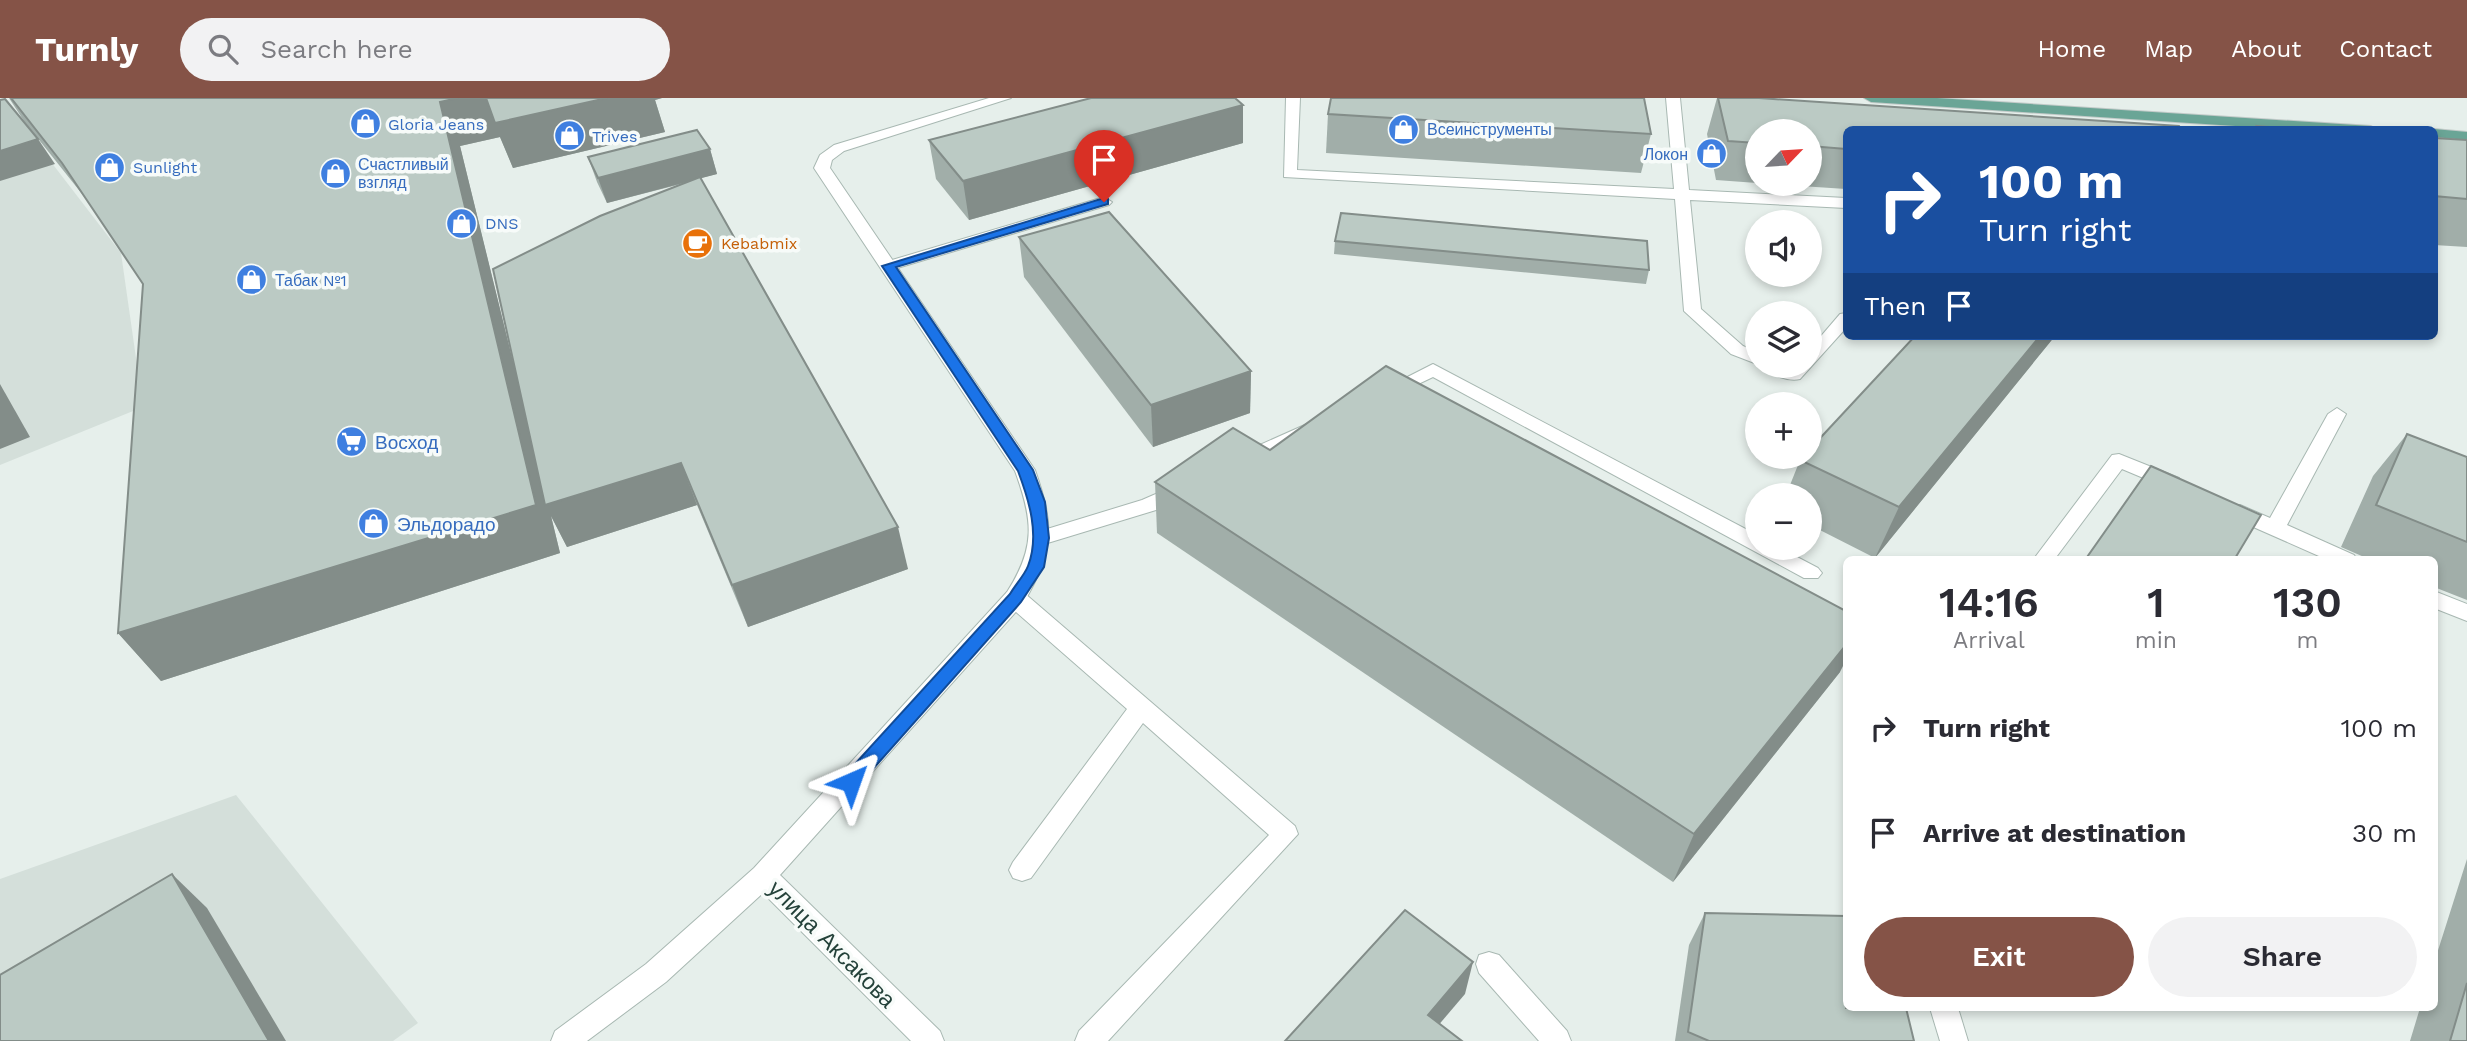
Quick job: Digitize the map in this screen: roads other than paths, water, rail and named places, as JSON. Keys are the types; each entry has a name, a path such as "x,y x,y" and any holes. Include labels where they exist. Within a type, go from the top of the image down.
{"main road":[{"path":"1871,98 2310,126"},
{"path":"2438,134 2467,135"}],"street":[{"path":"565,1041 656,973 763,876 1016,598 1036,567 1041,538 1038,502 1025,470 822,168 825,158 839,148 1004,98"},
{"path":"1293,98 1289,174 1843,204"},
{"path":"1673,98 1693,311 1737,350 1745,354"},
{"path":"2158,116 2164,126"},
{"path":"888,266 1104,202"},
{"path":"1822,345 1843,321"},
{"path":"1371,400 1433,370 1745,538"},
{"path":"2274,528 2337,414"},
{"path":"1223,470 1322,423"},
{"path":"2046,556 2119,460 2191,491"},
{"path":"1041,538 1149,505 1199,481"},
{"path":"2215,502 2338,556"},
{"path":"1786,560 1811,573"},
{"path":"1016,598 1286,834 1089,1041"},
{"path":"2438,601 2467,613"},
{"path":"1022,870 1141,708"},
{"name":"улица Аксакова","path":"763,876 930,1041"},
{"path":"1489,964 1558,1041"},
{"path":"1945,1011 1954,1041"}],"place":[{"name":"Gloria Jeans","path":"365,124"},
{"name":"Всеинструменты","path":"1404,129"},
{"name":"Trives","path":"569,136"},
{"name":"Локон","path":"1711,154"},
{"name":"Sunlight","path":"110,167"},
{"name":"Счастливый взгляд","path":"335,173"},
{"name":"DNS","path":"462,223"},
{"name":"Kebabmix","path":"698,243"},
{"name":"Табак №1","path":"252,280"},
{"name":"Восход","path":"352,442"},
{"name":"Эльдорадо","path":"374,524"}]}
